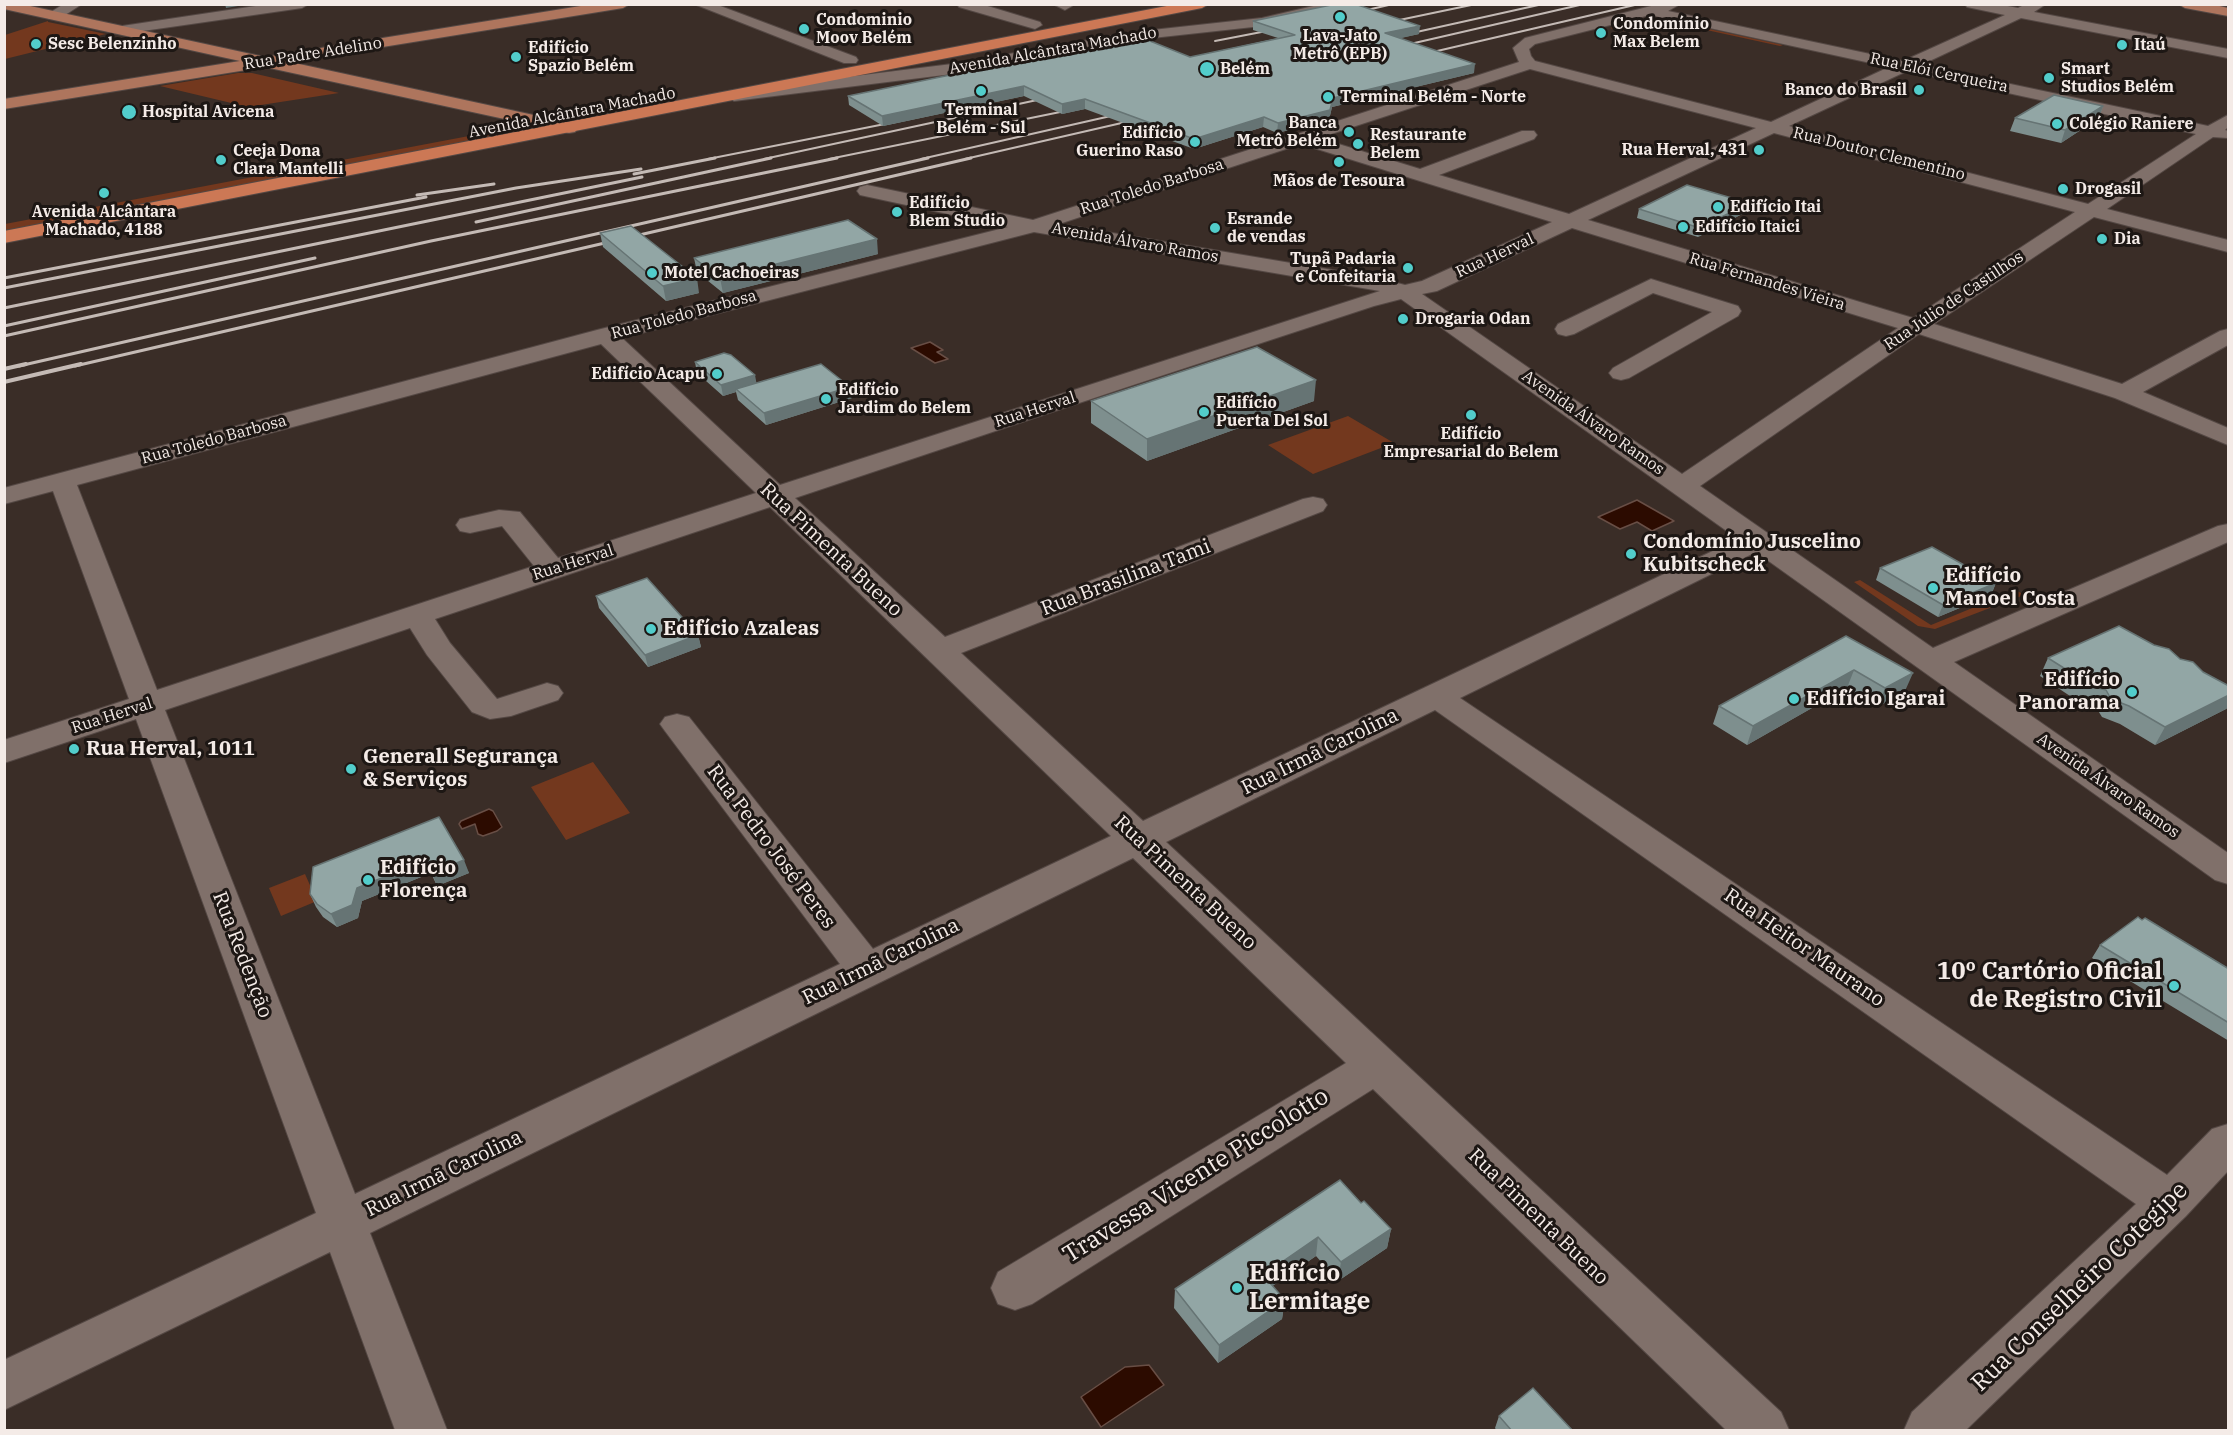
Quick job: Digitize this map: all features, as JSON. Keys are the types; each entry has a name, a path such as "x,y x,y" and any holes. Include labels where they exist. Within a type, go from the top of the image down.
{"highway":[{"name":"Avenida Alcântara Machado","path":"4,220 1140,4"},
{"name":"Avenida Alcântara Machado","path":"4,237 1202,4"}],"main road":[{"name":"Rua Padre Adelino","path":"4,104 622,4"},
{"path":"2185,4 2229,10"},
{"path":"2208,4 2229,10"},
{"path":"4,5 24,7 54,16 569,128"}],"street":[{"path":"54,16 75,4"},
{"path":"122,30 302,4"},
{"path":"701,4 850,60"},
{"path":"964,4 1035,25"},
{"name":"Avenida Alcântara Machado","path":"726,96 941,71 1134,36 1262,22 1343,4"},
{"path":"1529,64 1523,57 1521,48 1530,41 1676,4"},
{"path":"1972,4 2229,53"},
{"name":"Rua Herval","path":"4,752 1356,304 1429,286 2039,4"},
{"name":"Rua Elói Cerqueira","path":"1650,11 2220,134"},
{"name":"Rua Doutor Clementino","path":"1529,64 2229,246"},
{"name":"Rua Toledo Barbosa","path":"4,496 606,335 1034,226 1529,64"},
{"name":"Rua Júlio de Castilhos","path":"1682,486 1916,326 2092,210 2220,134 2229,120"},
{"path":"1421,175 1528,135"},
{"name":"Rua Fernandes Vieira","path":"1302,139 1916,326 2124,393 2229,437"},
{"name":"Avenida Álvaro Ramos","path":"867,191 1034,226 1363,281 1402,291 1425,304 2229,871"},
{"path":"1690,297 1732,271"},
{"path":"1566,329 1649,285 1730,312 1622,373"},
{"name":"Rua Pimenta Bueno","path":"606,335 1763,1431"},
{"path":"2124,393 2229,336"},
{"name":"Rua Redenção","path":"62,480 421,1431"},
{"name":"Rua Brasilina Tami","path":"938,651 1313,505"},
{"path":"470,525 510,518 553,570"},
{"path":"1930,661 2229,532"},
{"name":"Rua Irmã Carolina","path":"4,1386 1759,540"},
{"path":"417,615 438,648 489,709 507,707 547,693"},
{"name":"Rua Heitor Maurano","path":"1436,696 2170,1202"},
{"name":"Rua Pedro José Peres","path":"677,724 866,969"},
{"name":"Travessa Vicente Piccolotto","path":"1015,1288 1378,1065"},
{"name":"Rua Conselheiro Cotegipe","path":"1930,1431 2170,1202 2229,1142"}],"shaded area":[{"path":"1652,18 1783,45 1656,19 1623,31 1610,28"},
{"name":"Sesc Belenzinho","path":"48,21 106,34 5,59 5,35"},
{"path":"238,73 252,73 339,93 248,107 160,86"},
{"path":"511,128 520,134 5,232 5,224"},
{"path":"930,342 943,350 937,352 948,359 935,363 911,348"},
{"path":"1348,416 1394,443 1313,474 1268,445"},
{"path":"1637,500 1674,521 1652,531 1637,522 1620,529 1598,517"},
{"path":"1860,580 1931,625 2016,590 2024,595 1935,629 1918,626 1854,582"},
{"path":"593,762 630,813 566,840 531,787"},
{"path":"489,809 493,811 502,827 497,831 483,836 478,834 475,824 462,829 459,824 461,821"},
{"path":"305,874 317,901 281,916 269,888"},
{"path":"1149,1365 1164,1385 1101,1427 1081,1397 1125,1367"}],"building":[{"path":"1336,4 1355,4 1420,26 1385,33 1475,64 1333,98 1330,110 1278,123 1264,117 1194,139 1085,99 1062,104 1024,86 882,116 848,96 1072,50 1078,53 1145,39 1190,57 1295,35 1253,21"},
{"path":"2054,95 2103,106 2065,130 2015,118"},
{"path":"1687,185 1749,203 1700,228 1639,209"},
{"path":"848,220 877,239 720,278 694,258"},
{"path":"631,226 697,278 663,286 600,233"},
{"path":"1257,347 1316,380 1147,439 1091,401"},
{"path":"724,353 731,355 755,375 721,385 695,362"},
{"path":"821,364 850,387 764,413 736,389"},
{"path":"1932,547 1996,583 1943,605 1880,568"},
{"name":"Edifício Azaleas","path":"647,578 698,635 645,655 596,596"},
{"path":"2119,626 2154,645 2169,649 2180,659 2193,662 2203,672 2229,686 2229,695 2165,727 2129,706 2111,699 2106,690 2094,687 2048,658"},
{"path":"1846,636 1913,673 1885,688 1854,670 1753,726 1719,706"},
{"name":"Edifício Florença","path":"439,817 464,860 432,873 426,860 357,888 352,905 331,914 317,904 310,894 313,867"},
{"path":"2138,917 2142,920 2145,918 2229,969 2229,1023 2100,945"},
{"name":"Edifício Lermitage","path":"1340,1180 1361,1203 1364,1201 1391,1229 1341,1262 1318,1237 1263,1275 1285,1300 1219,1345 1175,1289"},
{"path":"1533,1388 1573,1431 1512,1431 1499,1416"}],"railway":[{"path":"1354,13 1393,4"},
{"path":"1385,23 1476,4"},
{"path":"1403,35 1543,4"},
{"path":"1397,47 1584,4"},
{"path":"1420,55 1639,4"},
{"path":"1215,41 1277,29"},
{"path":"764,159 1051,97"},
{"path":"829,159 1075,109"},
{"path":"921,159 1124,113"},
{"path":"965,159 1139,119"},
{"path":"708,159 895,122"},
{"path":"634,174 715,158"},
{"path":"476,222 771,158"},
{"path":"4,336 431,241 837,158"},
{"path":"19,366 928,158"},
{"path":"75,366 971,158"},
{"path":"4,288 516,188 641,169"},
{"path":"4,308 642,177"},
{"path":"417,195 494,184"},
{"path":"4,278 426,197"},
{"path":"4,326 315,258"},
{"path":"4,369 26,364"},
{"path":"4,382 81,364"}],"place":[{"name":"Lava-Jato Metrô (EPB)","path":"1340,17"},
{"name":"Condominio Moov Belém","path":"804,29"},
{"name":"Condomínio Max Belem","path":"1601,33"},
{"name":"Sesc Belenzinho","path":"36,44"},
{"name":"Itaú","path":"2122,45"},
{"name":"Edifício Spazio Belém","path":"516,57"},
{"name":"Belém","path":"1207,69"},
{"name":"Smart Studios Belém","path":"2049,78"},
{"name":"Banco do Brasil","path":"1919,90"},
{"name":"Terminal Belém - Sul","path":"981,91"},
{"name":"Terminal Belém - Norte","path":"1328,97"},
{"name":"Hospital Avicena","path":"129,112"},
{"name":"Colégio Raniere","path":"2057,124"},
{"name":"Banca Metrô Belém","path":"1349,132"},
{"name":"Edifício Guerino Raso","path":"1195,142"},
{"name":"Restaurante Belem","path":"1358,144"},
{"name":"Rua Herval, 431","path":"1759,150"},
{"name":"Ceeja Dona Clara Mantelli","path":"221,160"},
{"name":"Mãos de Tesoura","path":"1339,162"},
{"name":"Drogasil","path":"2063,189"},
{"name":"Avenida Alcântara Machado, 4188","path":"104,193"},
{"name":"Edifício Itai","path":"1718,207"},
{"name":"Edifício Blem Studio","path":"897,212"},
{"name":"Edifício Itaici","path":"1683,227"},
{"name":"Esrande de vendas","path":"1215,228"},
{"name":"Dia","path":"2102,239"},
{"name":"Tupã Padaria e Confeitaria","path":"1408,268"},
{"name":"Motel Cachoeiras","path":"652,273"},
{"name":"Drogaria Odan","path":"1403,319"},
{"name":"Edifício Acapu","path":"717,374"},
{"name":"Edifício Jardim do Belem","path":"826,399"},
{"name":"Edifício Puerta Del Sol","path":"1204,412"},
{"name":"Edifício Empresarial do Belem","path":"1471,415"},
{"name":"Condomínio Juscelino Kubitscheck","path":"1631,554"},
{"name":"Edifício Manoel Costa","path":"1933,588"},
{"name":"Edifício Azaleas","path":"651,629"},
{"name":"Edifício Panorama","path":"2132,692"},
{"name":"Edifício Igarai","path":"1794,699"},
{"name":"Rua Herval, 1011","path":"74,749"},
{"name":"Generall Segurança & Serviços","path":"351,769"},
{"name":"Edifício Florença","path":"368,880"},
{"name":"10º Cartório Oficial de Registro Civil","path":"2174,986"},
{"name":"Edifício Lermitage","path":"1237,1288"}]}
